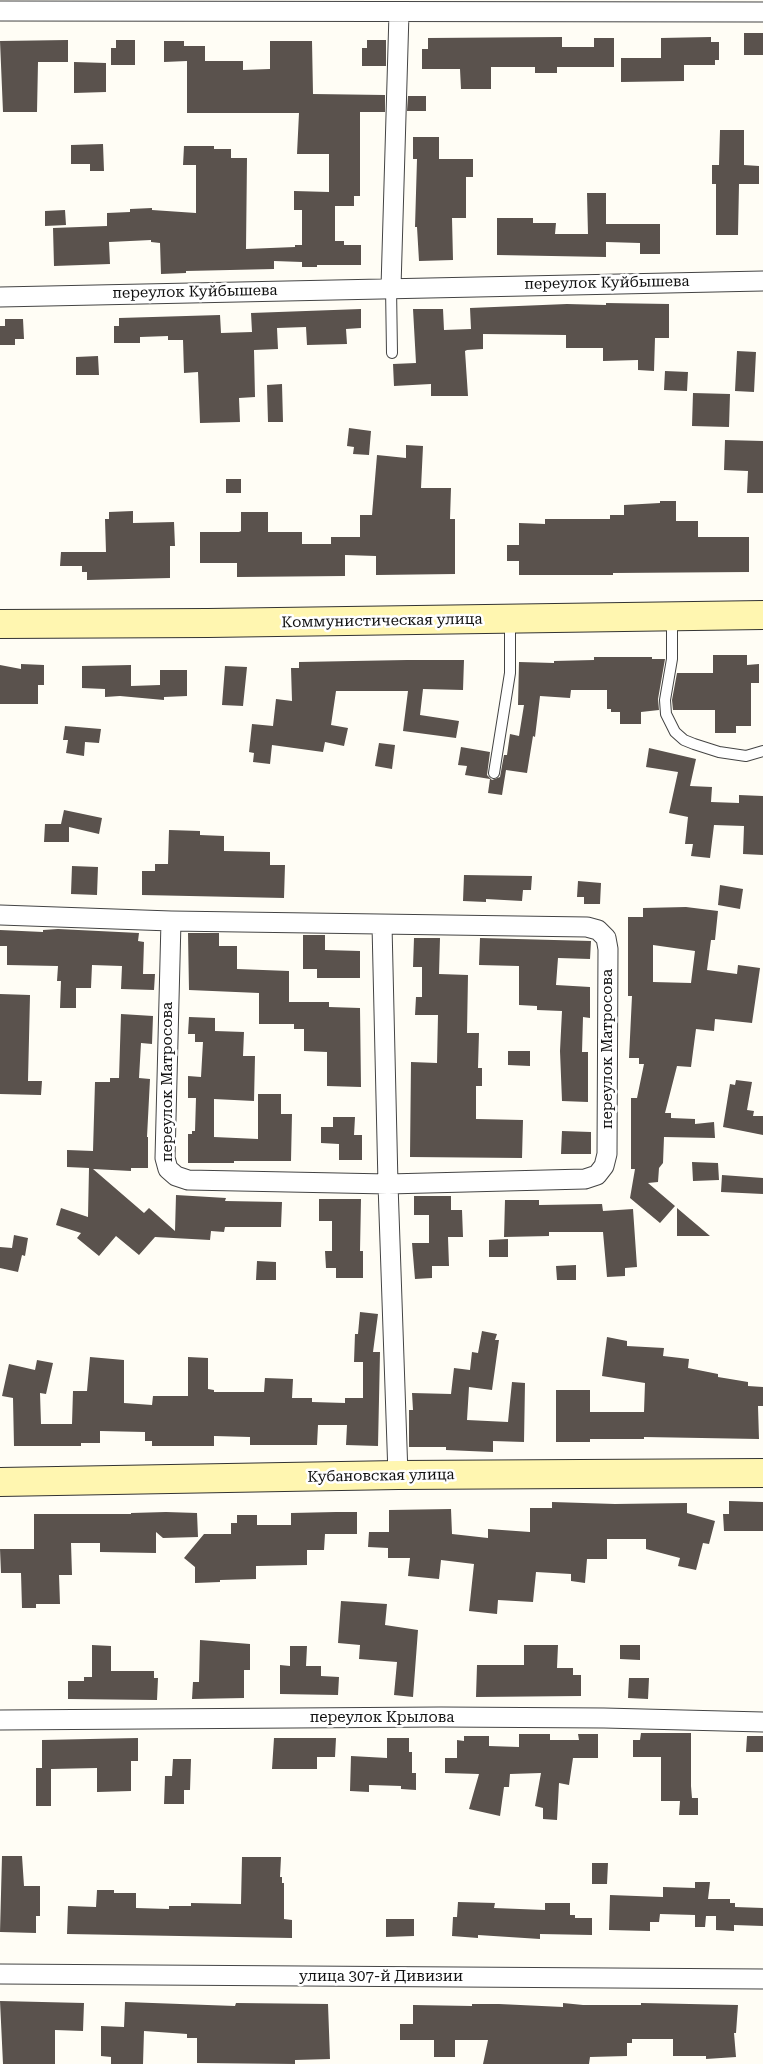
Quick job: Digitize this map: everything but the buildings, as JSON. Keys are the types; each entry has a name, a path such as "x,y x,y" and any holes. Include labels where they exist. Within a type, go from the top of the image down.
{"main road":[{"name":"Коммунистическая улица","path":"0,624 763,615"},
{"name":"Кубановская улица","path":"0,1482 398,1475 763,1473"}],"street":[{"path":"0,11 763,12"},
{"path":"391,287 399,12"},
{"name":"переулок Куйбышева","path":"0,297 391,287 763,281"},
{"name":"переулок Матросова","path":"0,915 171,921 587,927 598,930 606,938 608,949 607,1154 604,1166 597,1175 585,1179 388,1184 188,1180 176,1176 168,1169 165,1158 171,921"},
{"path":"382,925 388,1184 398,1475"},
{"name":"переулок Крылова","path":"0,1720 460,1717 763,1722"},
{"name":"улица 307-й Дивизии","path":"0,1974 763,1979"}],"lane":[{"path":"391,287 392,353"},
{"path":"672,616 672,659 666,700 666,714 675,732 684,740 719,752 746,756 763,752"},
{"path":"494,773 510,672 510,619"}]}
